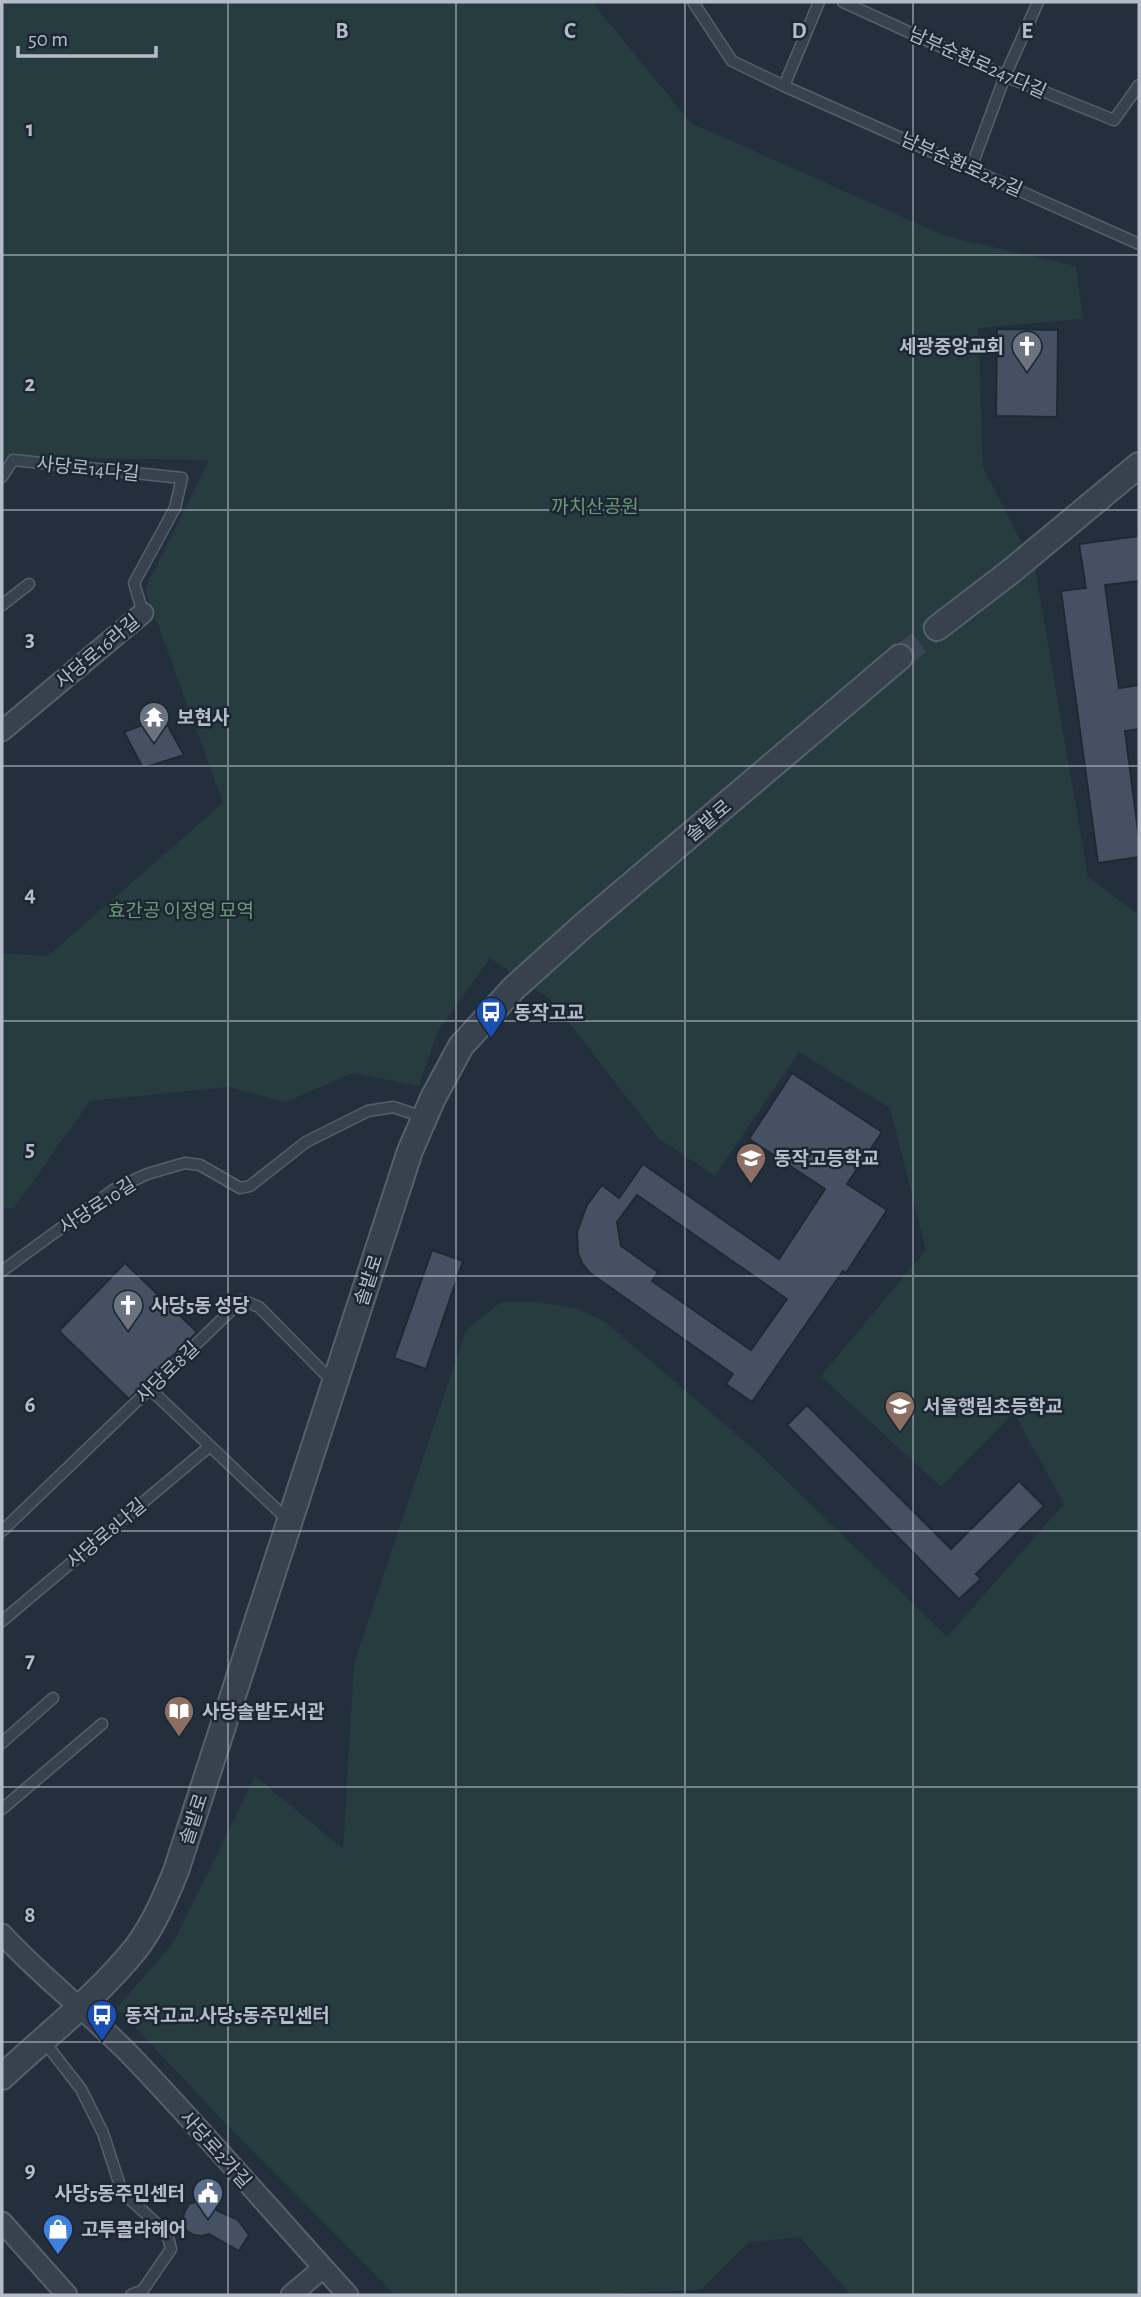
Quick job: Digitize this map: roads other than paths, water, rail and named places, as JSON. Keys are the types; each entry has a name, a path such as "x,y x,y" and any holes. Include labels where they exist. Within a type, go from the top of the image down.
{"street":[{"path":"937,628 1010,572 1139,465"},
{"name":"사당로16라길","path":"2,731 143,613"},
{"name":"솔밭로","path":"2,2077 107,1981 138,1946 160,1911 176,1871 410,1151 424,1117 461,1046 514,988 584,925 901,657"},
{"name":"사당로2가길","path":"2,1934 22,1956 136,2061 344,2293"},
{"path":"2,2222 67,2295"},
{"path":"291,2295 323,2268"}],"lane":[{"name":"남부순환로247길","path":"693,2 732,61 1138,240"},
{"path":"784,86 819,2"},
{"name":"남부순환로247다길","path":"843,2 1005,76 1114,120 1139,85"},
{"path":"971,168 1005,76 1038,2"},
{"name":"사당로14다길","path":"2,477 13,460 182,478"},
{"name":"사당로16라길","path":"143,613 134,583 175,508 182,478"},
{"path":"2,605 29,584"},
{"name":"사당로10길","path":"2,1271 113,1190 147,1174 185,1163 200,1166 240,1188 250,1186 306,1142 368,1111 393,1107 424,1117"},
{"name":"사당로8길","path":"2,1531 242,1300 259,1307 334,1384"},
{"path":"150,1389 290,1522"},
{"name":"사당로8나길","path":"2,1621 209,1446"},
{"path":"2,1743 52,1698"},
{"path":"2,1809 102,1724"},
{"path":"43,2040 81,2089 103,2133 122,2192 167,2233 171,2249 143,2290 131,2295"}],"tunnel":[{"path":"900,657 937,628"}],"place":[{"name":"세광중앙교회","path":"1027,373"},
{"name":"보현사","path":"154,744"},
{"name":"동작고교","path":"491,1039"},
{"name":"동작고등학교","path":"751,1185"},
{"name":"사당5동 성당","path":"128,1332"},
{"name":"서울행림초등학교","path":"900,1433"},
{"name":"사당솔밭도서관","path":"179,1738"},
{"name":"동작고교.사당5동주민센터","path":"102,2042"},
{"name":"사당5동주민센터","path":"208,2220"},
{"name":"고투콜라헤어","path":"58,2256"}],"park label":[{"name":"까치산공원","path":"595,506"},
{"name":"효간공 이정영 묘역","path":"181,910"}]}
